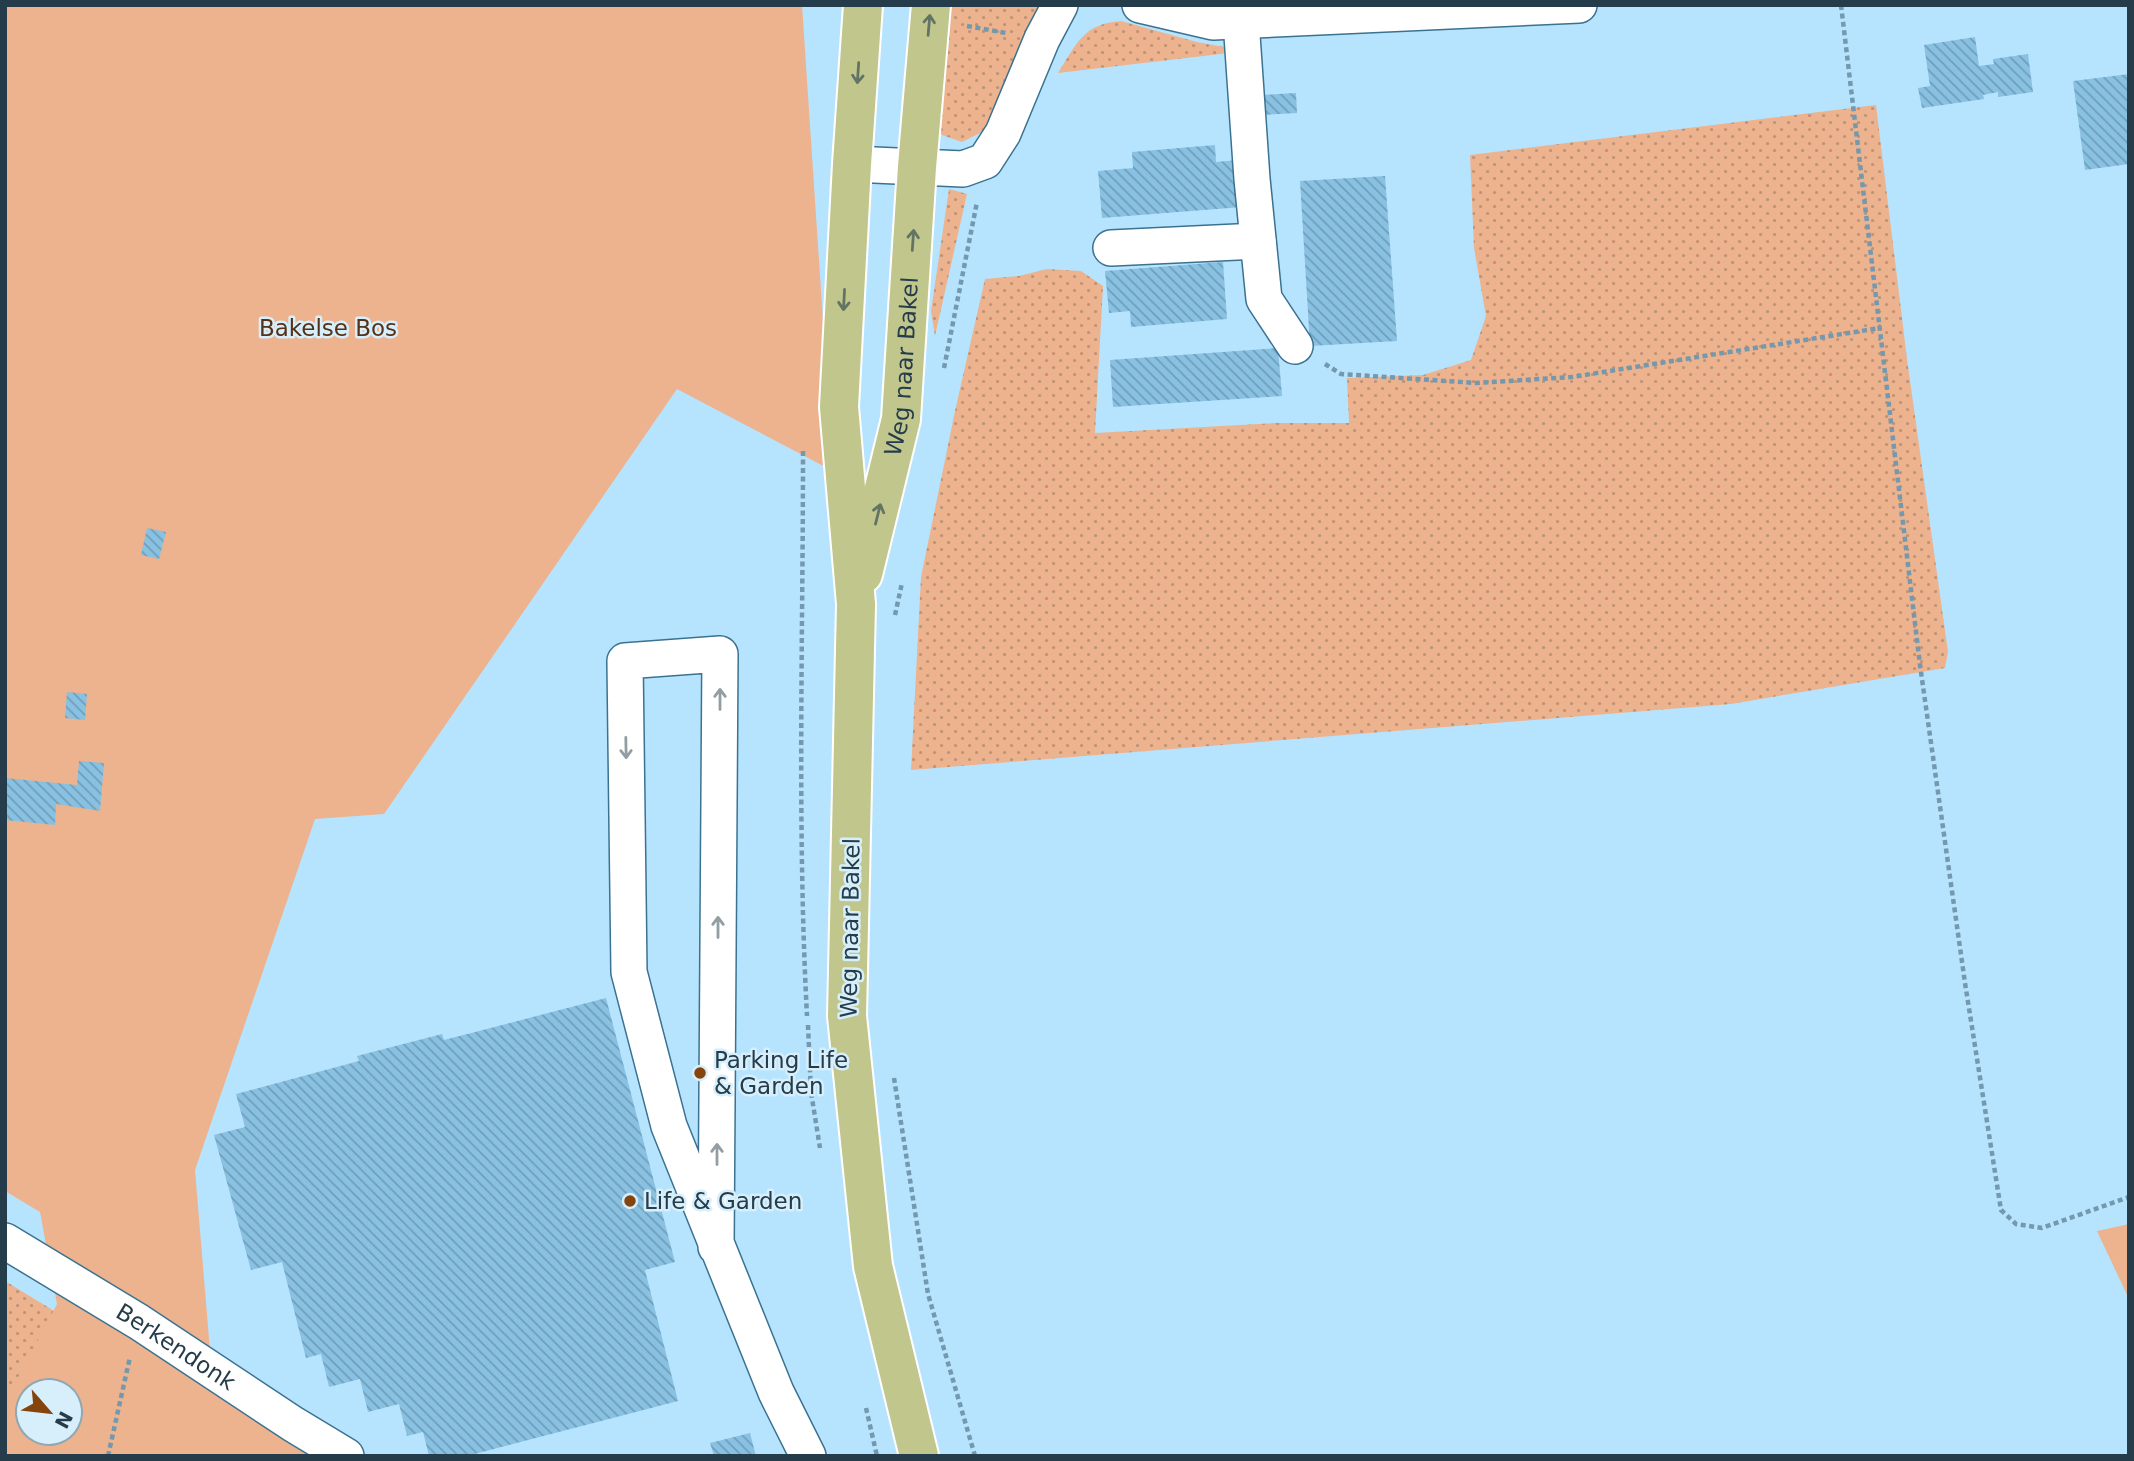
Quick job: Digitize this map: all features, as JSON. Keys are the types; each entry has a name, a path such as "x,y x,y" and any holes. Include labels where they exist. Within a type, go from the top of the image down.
{"main road":[{"name":"Weg naar Bakel","path":"863,5 839,407 856,604 847,1016 873,1266 919,1456"},
{"name":"Weg naar Bakel","path":"856,604 901,419 917,167 931,5"}],"street":[{"path":"852,163 963,169 985,161 1003,133 1042,39 1060,5"},
{"path":"1140,5 1213,22 1578,5"},
{"path":"1241,21 1264,299 1295,346"},
{"path":"1111,248 1258,241"},
{"path":"716,1247 720,654 625,661 629,972 670,1126 716,1247 776,1392 808,1456"},
{"name":"Berkendonk","path":"5,1241 139,1322 346,1456"}],"path":[{"path":"1841,5 1920,665 1965,983 2001,1210 2016,1224 2042,1228 2129,1197"},
{"path":"942,376 985,161"},
{"path":"1295,346 1341,374 1476,383 1572,377 1880,328"},
{"path":"895,618 902,578"},
{"path":"892,1069 928,1294 975,1456"},
{"path":"108,1456 139,1322"}],"green space":[{"name":"Bakelse Bos","path":"5,5 802,5 833,471 677,389 384,814 315,819 195,1170 213,1387 325,1456 5,1456 5,1402 14,1385 14,1447 84,1447 84,1377 18,1377 57,1304 40,1212 5,1191"},
{"path":"941,5 1042,5 994,109 988,129 962,142 942,135 932,120"},
{"path":"1121,21 1197,42 1246,51 1058,73 1076,44 1089,31"},
{"path":"1876,105 1907,359 1948,652 1945,668 1731,704 911,770 921,577 985,279 1019,276 1047,269 1081,271 1103,286 1095,433 1276,423 1349,423 1347,378 1423,375 1471,360 1486,316 1474,248 1470,155"},
{"path":"949,189 967,194 935,336 931,311"},
{"path":"2129,1224 2129,1299 2097,1231"},
{"path":"5,1281 74,1323 37,1377 14,1377 14,1447 5,1456"}],"building":[{"path":"1975,37 1979,66 1994,64 1993,59 2028,54 2033,92 1998,97 1998,92 1983,95 1984,99 1922,108 1918,88 1930,86 1924,45"},
{"path":"2129,74 2129,164 2085,170 2073,81"},
{"path":"1296,93 1297,113 1263,115 1262,95"},
{"path":"1215,145 1216,162 1238,160 1242,207 1102,218 1098,171 1133,168 1132,152"},
{"path":"1385,176 1397,341 1310,346 1300,181"},
{"path":"1223,262 1227,319 1131,327 1130,311 1109,313 1105,271"},
{"path":"1278,348 1282,396 1113,407 1110,360"},
{"path":"147,528 166,532 159,559 141,555"},
{"path":"67,692 87,694 85,720 65,718"},
{"path":"79,761 104,763 100,811 56,804 55,825 5,820 5,778 77,785"},
{"path":"606,998 675,1262 645,1270 678,1401 467,1456 429,1456 423,1432 407,1436 399,1404 368,1412 360,1379 329,1387 321,1354 306,1358 282,1262 251,1270 214,1135 245,1127 236,1094 359,1061 357,1056 442,1034 444,1040"},
{"path":"750,1433 756,1456 714,1456 710,1443"}],"place":[{"name":"Parking Life & Garden","path":"700,1073"},
{"name":"Life & Garden","path":"630,1201"}]}
